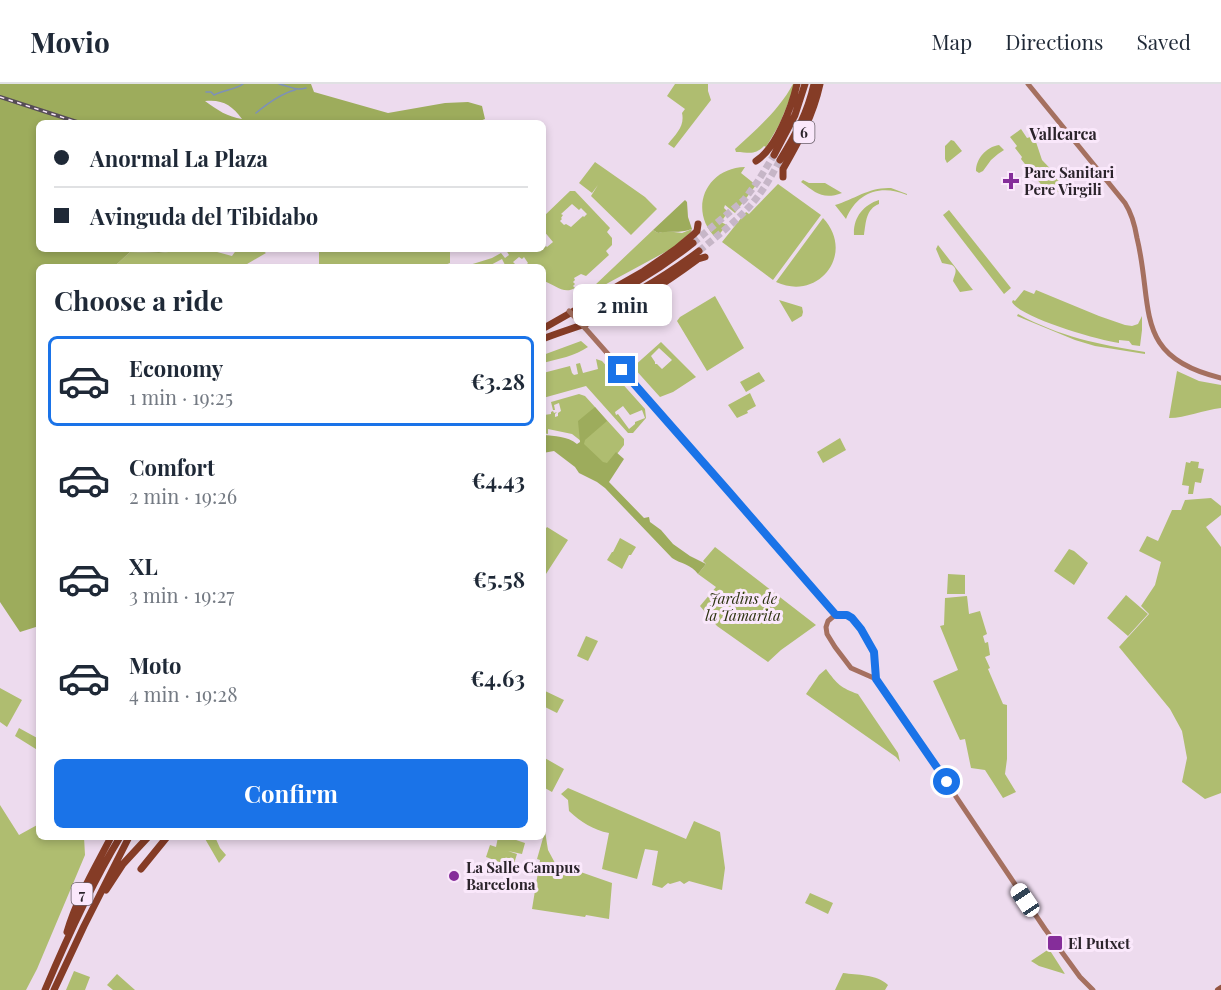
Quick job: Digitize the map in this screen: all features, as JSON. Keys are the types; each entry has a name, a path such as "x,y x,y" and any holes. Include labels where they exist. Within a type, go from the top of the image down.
{"highway":[{"path":"756,161 764,154 783,124 792,104 797,84"},
{"path":"804,84 795,116 777,158 797,131 814,84"},
{"name":"6","path":"783,177 783,170 807,126 820,84"},
{"path":"546,327 644,271 694,234 698,224"},
{"path":"546,327 632,285 693,243"},
{"path":"546,337 639,291 674,270 699,251"},
{"path":"546,337 598,319 621,308 653,290 698,259 705,257"},
{"name":"7","path":"60,955 75,909 109,840"},
{"path":"45,990 106,860 118,840"},
{"path":"54,990 127,840"},
{"name":"7","path":"84,926 119,869 145,840"},
{"path":"141,869 165,840"}],"main road":[{"path":"1028,84 1129,210 1139,244 1150,321 1158,342 1168,355 1181,364 1195,371 1221,378"},
{"path":"564,305 836,615"},
{"path":"876,679 876,663 872,647 855,622 847,615 836,615 826,624 827,634 851,668 876,679 1045,929 1080,977 1093,990"},
{"path":"858,671 867,669 876,663"}],"green space":[{"path":"0,84 311,84 314,92 388,113 445,103 468,102 482,106 485,119 482,120 36,120 36,252 130,252 117,264 36,264 36,627 20,632 0,602","holes":["205,101 226,104 242,119 223,113"]},
{"path":"675,84 708,84 711,100 674,148 668,144 681,126 682,113 685,109 667,96"},
{"path":"793,84 796,84 779,125 766,147 748,153 736,152 735,149 774,111"},
{"path":"1021,129 1027,138 1034,136 1042,160 1064,183 1064,188 1051,197 1021,159 1022,157 1015,148 1017,146 1010,137"},
{"path":"951,140 962,151 947,163 945,146"},
{"path":"999,145 1004,150 991,160 983,171 979,173 976,171 983,154"},
{"path":"595,162 645,197 657,209 631,235 591,196 598,185 592,193 579,183"},
{"path":"745,167 741,173 756,185 735,213 725,205 724,208 728,212 721,222 727,225 716,238 703,216 702,204 705,193 720,175 731,169"},
{"path":"803,180 809,183 825,183 842,193 830,196 820,194 801,182"},
{"path":"778,184 821,215 773,280 722,242 746,212 749,214"},
{"path":"891,188 907,195 888,190 871,193 857,202 846,219 835,205 869,191"},
{"path":"570,191 575,191 610,228 607,232 612,238 612,245 606,251 609,255 586,276 581,274 574,278 575,288 571,290 563,290 546,282 546,264 527,264 524,257 522,259 519,257 513,262 515,264 504,264 502,259 493,264 473,264 501,253 505,258 509,255 507,252 546,252 546,246 553,242 546,234 546,214","holes":["572,204 579,210 581,208 587,214 571,227 560,221 563,215 561,214"]},
{"path":"685,200 692,229 658,233 653,230"},
{"path":"879,200 879,204 871,209 867,216 864,235 854,235 855,223 860,213 868,205"},
{"path":"949,210 1011,288 1004,294 943,215"},
{"path":"823,218 832,232 836,246 834,259 828,271 818,280 806,285 792,286 776,282"},
{"path":"692,229 671,250 597,289 594,286 653,230 658,233 666,231 682,233"},
{"path":"938,245 973,290 960,292 953,281 955,269 952,265 942,263 936,249"},
{"path":"130,252 217,252 232,256 235,252 266,253 247,264 117,264"},
{"path":"319,252 450,252 450,263 448,264 319,264"},
{"path":"1024,290 1034,294 1036,290 1125,325 1138,324 1142,316 1140,346 1132,345 1129,341 1119,340 1119,343 1095,338 1030,315 1012,302"},
{"path":"715,296 744,348 707,371 677,321"},
{"path":"779,300 802,307 802,316 792,322"},
{"path":"1018,314 1064,334 1095,343 1145,352 1145,354 1095,346 1075,340 1017,316"},
{"path":"581,341 588,347 572,355 546,362 546,354"},
{"path":"661,342 696,377 673,392 660,397 633,367","holes":["659,348 672,360 662,369 655,364 651,356"]},
{"path":"596,359 602,361 645,409 646,418 633,433 628,433 586,386 546,397 546,372 570,366 574,375 578,374 576,364 580,363 583,373 598,369","holes":["623,406 630,415 642,410 645,418 635,422 629,429 615,412"]},
{"path":"1177,371 1199,381 1221,385 1221,408 1169,418"},
{"path":"759,372 765,381 746,392 740,382"},
{"path":"750,393 756,406 737,418 728,405"},
{"path":"579,394 585,396 624,439 624,445 607,467 592,457 581,441 572,434 548,429 548,434 546,434 546,415 553,411 557,412 555,417 561,411 559,403 554,405 555,410 553,410 551,402"},
{"path":"595,407 607,421 585,440 584,444 603,462 607,463 616,452 624,459 609,482 644,518 649,517 650,522 661,530 673,544 706,564 698,574 689,566 672,558 605,488 579,473 575,467 554,451 546,452 546,435 565,438 577,444 580,442 578,421"},
{"path":"840,438 846,450 823,463 817,452"},
{"path":"1186,462 1199,462 1198,468 1204,469 1201,483 1195,482 1193,494 1188,494 1189,486 1182,485"},
{"path":"1211,498 1221,506 1221,515 1206,527 1221,547 1221,793 1205,799 1182,782 1187,758 1182,731 1170,709 1119,647 1149,614 1141,606 1155,585 1161,562 1139,551 1147,536 1158,541 1172,510 1181,510 1185,500"},
{"path":"546,528 568,540 546,574"},
{"path":"620,538 636,547 622,569 607,560"},
{"name":"Jardins de la Tamarita","path":"715,547 816,625 768,662 717,626 700,606 716,587 698,574 706,564 703,561"},
{"path":"1069,549 1088,563 1074,585 1054,571"},
{"path":"948,574 965,575 965,594 947,594"},
{"path":"1126,595 1148,614 1128,636 1107,618"},
{"path":"967,596 969,614 980,611 987,634 983,636 985,643 988,642 990,655 985,657 990,668 988,669 1003,704 1007,705 1005,774 1016,792 1003,798 985,770 971,768 965,739 960,740 933,681 958,670 940,626 944,625 945,598"},
{"path":"586,636 598,641 588,661 577,656"},
{"path":"826,669 840,685 858,694 898,753 900,762 806,694"},
{"path":"0,688 22,700 7,727 0,722"},
{"path":"546,691 564,700 557,713 546,708"},
{"path":"19,728 36,737 36,749 15,736"},
{"path":"546,759 564,769 552,792 546,789"},
{"path":"568,788 686,839 694,821 720,832 725,868 722,890 689,881 684,884 680,881 668,883 662,888 652,885 658,851 645,849 637,879 602,869 609,833 588,825 569,811 568,800 561,794"},
{"path":"0,805 19,835 36,826 36,840 84,840 85,855 26,990 0,990"},
{"path":"546,837 548,850 555,863 612,883 609,919 532,909 540,860 537,859 542,840 546,840"},
{"path":"206,840 216,840 226,855 219,863"},
{"path":"497,840 516,840 525,843 522,854 508,851 517,854 513,867 486,857 490,845 496,847"},
{"path":"810,893 833,903 828,914 805,903"},
{"path":"1049,949 1065,974 1039,966 1031,961"},
{"path":"74,971 90,977 85,990 66,990"},
{"path":"843,973 873,977 888,985 885,990 835,990"},
{"path":"117,974 135,990 113,990 107,985"}],"waterway":[{"path":"206,92 214,95 243,84"},
{"path":"279,84 295,89 306,88"},
{"path":"256,113 274,99 295,90"}],"tunnel":[{"path":"693,243 744,200 774,155"},
{"path":"699,251 749,207 766,185 780,160"}],"railway":[{"path":"0,97 71,120"}],"place":[{"name":"Parc Sanitari Pere Virgili","path":"1011,181"},
{"name":"La Salle Campus Barcelona","path":"454,876"},
{"name":"El Putxet","path":"1055,943"}],"district":[{"name":"Vallcarca","path":"1063,133"}],"route":[{"path":"622,370 836,615 847,615 861,629 874,652 876,679 947,782"}]}
